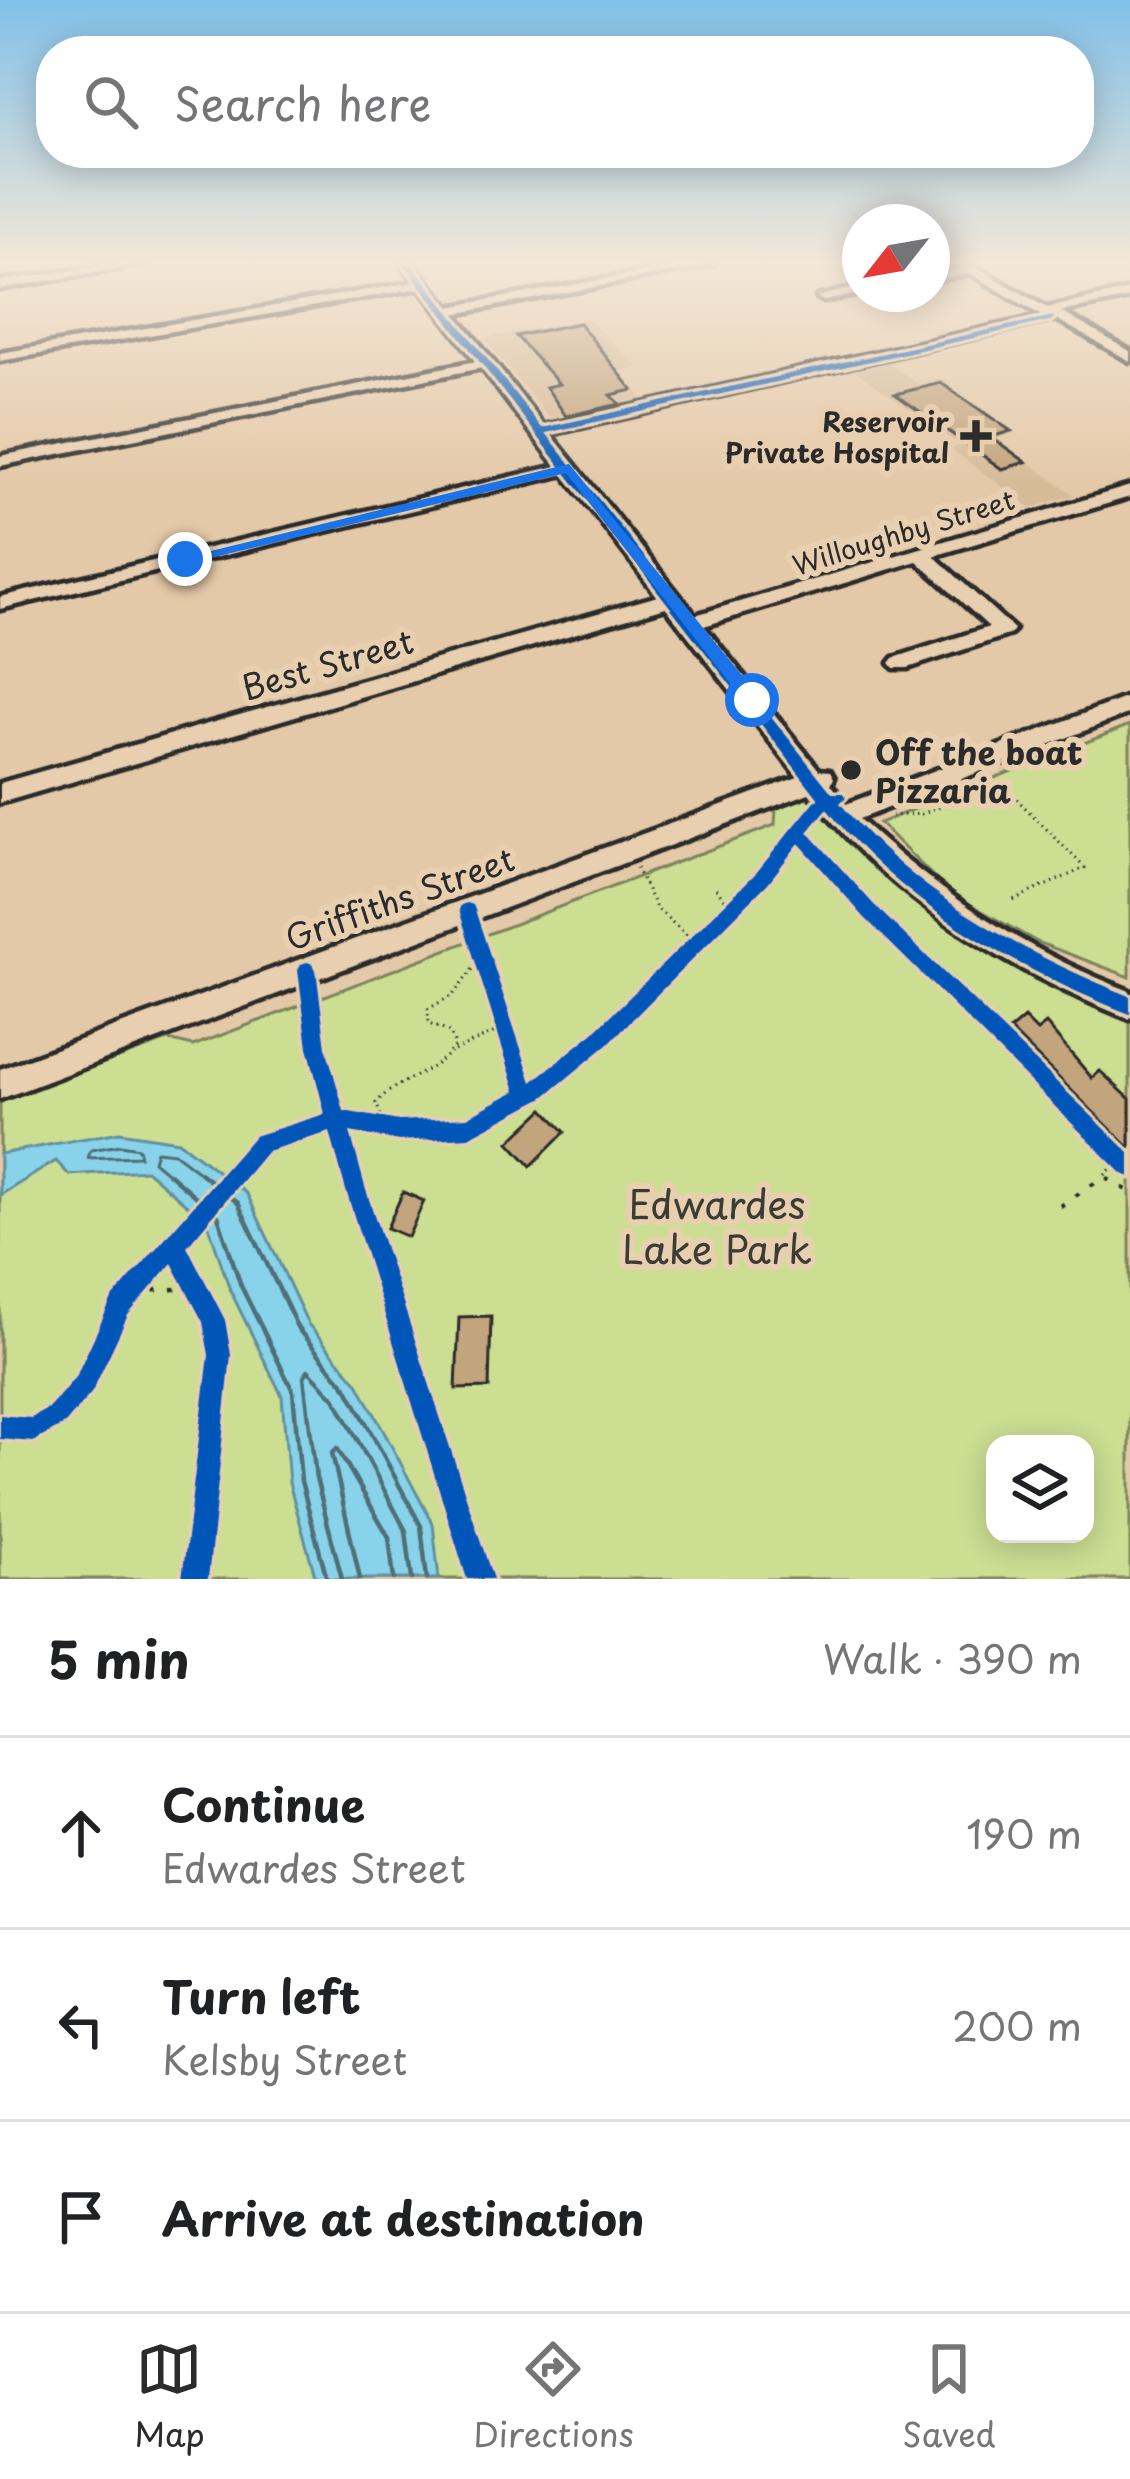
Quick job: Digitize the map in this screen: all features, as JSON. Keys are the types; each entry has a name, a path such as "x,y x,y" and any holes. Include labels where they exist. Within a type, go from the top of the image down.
{"street":[{"path":"0,356 108,338"},
{"path":"466,338 879,855 956,918 1044,970 1130,1005"},
{"path":"541,431 954,338"},
{"path":"1095,338 1130,357"},
{"path":"0,460 486,363"},
{"path":"0,603 569,468"},
{"name":"Willoughby Street","path":"691,623 1130,491"},
{"path":"901,663 1004,629 920,554"},
{"name":"Best Street","path":"0,793 672,599"},
{"path":"865,806 1130,704"},
{"path":"816,780 865,806 911,870 998,933 1130,993"},
{"name":"Griffiths Street","path":"0,1084 816,780"}],"path":[{"path":"865,806 894,819 1001,783 1085,868 1011,901"},
{"path":"627,850 656,908 710,931"},
{"path":"710,931 716,888"},
{"path":"710,931 746,896"},
{"path":"392,1129 376,1102 384,1091 435,1072 455,1045 449,1032 429,1024 428,1009 453,995 485,965 466,910"},
{"path":"500,1006 513,1050"},
{"path":"452,1051 506,1027"},
{"path":"365,1121 392,1129"},
{"path":"1060,1206 1125,1162 1104,1141"},
{"path":"1104,1177 1130,1192"},
{"path":"182,1264 203,1304"},
{"path":"120,1307 148,1275"},
{"path":"135,1291 179,1288 203,1304"}],"shaded area":[{"path":"484,338 607,338 638,367 618,372 644,399 550,419"},
{"name":"Reservoir Private Hospital","path":"888,363 918,384 937,379 1016,433 997,439 1074,495 1031,508 951,449 959,445 856,371"}],"green space":[{"path":"1130,725 1130,977 1037,942 950,893 879,823"},
{"name":"Edwardes Lake Park","path":"809,796 920,906 1025,972 1130,1013 1130,1579 0,1579 0,1100 168,1040 193,1046 775,825 776,808"}],"water":[{"path":"119,1132 178,1141 247,1194 308,1324 358,1383 433,1524 439,1579 316,1579 289,1483 282,1396 230,1290 208,1223 146,1170 69,1175 56,1161 0,1195 0,1154"}],"building":[{"path":"518,338 591,338 633,390 611,395 620,404 566,416 546,387 559,384"},
{"path":"941,383 1011,431 991,437 1026,462 1002,469 895,394"},
{"path":"1024,1018 1037,1031 1046,1024 1092,1078 1100,1071 1130,1099 1130,1148 1010,1030"},
{"path":"544,1109 565,1132 531,1166 509,1142"},
{"path":"403,1192 424,1201 408,1237 387,1228"},
{"path":"491,1316 489,1388 456,1389 459,1317"}],"cycle path":[{"path":"466,338 847,823 911,881 978,930 1051,972 1130,1005"},
{"path":"541,431 961,338"},
{"path":"0,1427 33,1430 57,1416 84,1384 120,1307 261,1143 337,1120 399,1131 469,1127 537,1090 600,1039 762,878 820,805 838,797"},
{"path":"798,832 870,912 1130,1167"},
{"path":"467,910 527,1095"},
{"path":"307,970 317,1047 355,1187 480,1579"},
{"path":"174,1244 214,1320 220,1355 195,1579"}],"place":[{"name":"Reservoir Private Hospital","path":"976,436"},
{"name":"Off the boat Pizzaria","path":"851,770"}],"route":[{"path":"185,559 569,468 752,700"}]}
